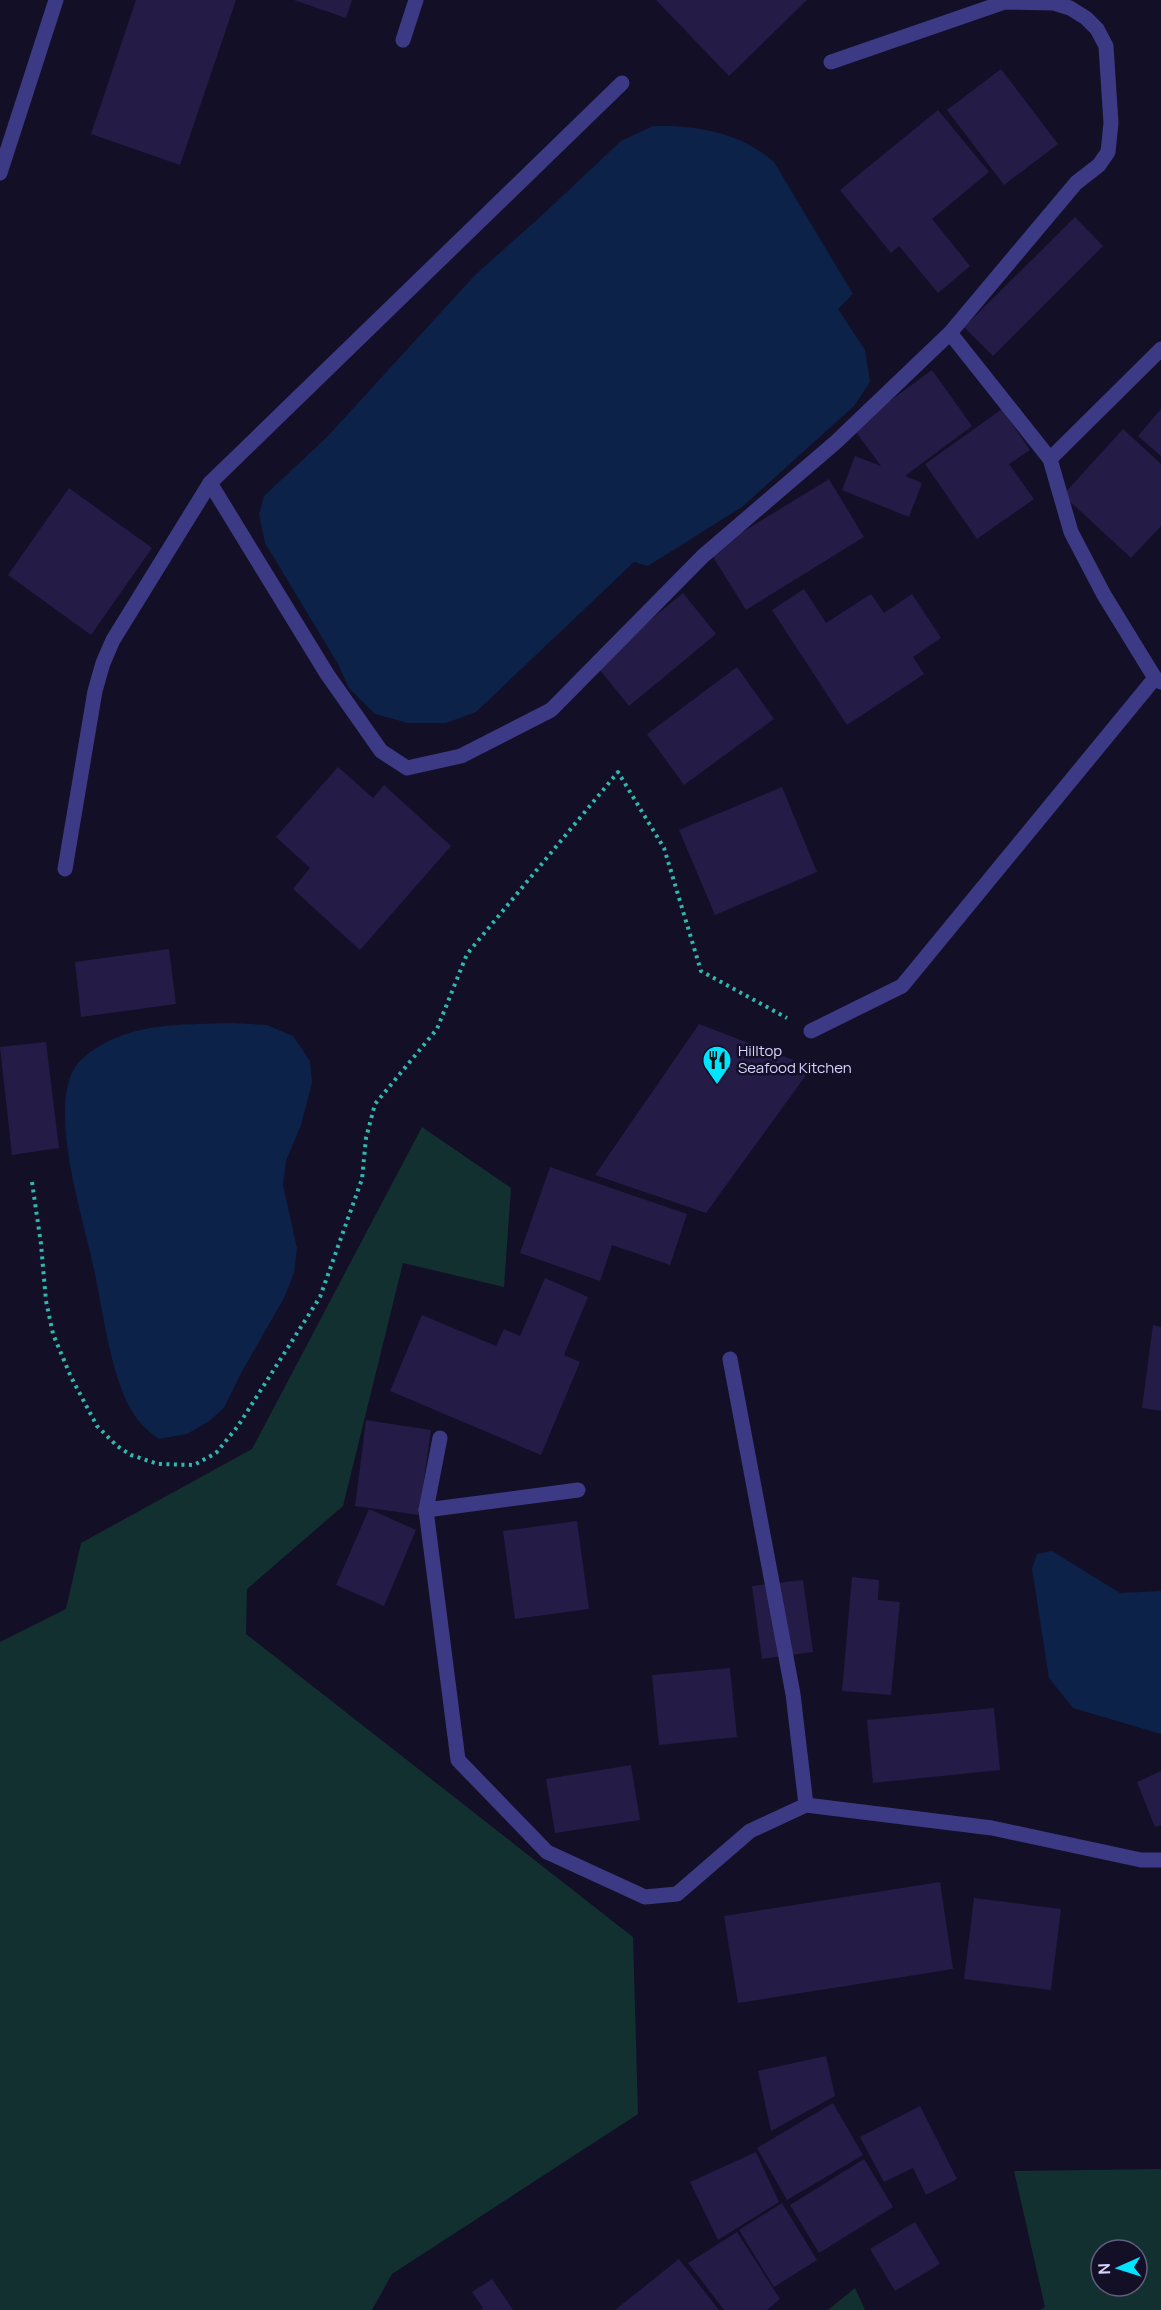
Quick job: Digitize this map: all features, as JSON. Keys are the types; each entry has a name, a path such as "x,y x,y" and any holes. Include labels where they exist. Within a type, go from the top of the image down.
{"street":[{"path":"0,173 56,0"},
{"path":"403,40 416,0"},
{"path":"210,483 327,674 381,751 406,768 461,756 551,710 703,556 836,442 950,333 1076,183 1099,165 1108,152 1111,123 1107,46 1097,29 1086,18 1070,8 1054,3 1005,2 831,62"},
{"path":"65,869 96,691 104,663 113,640 210,483 622,83"},
{"path":"811,1031 902,986 1158,680 1104,595 1071,532 1050,459 950,333"},
{"path":"1050,459 1161,349"},
{"path":"730,1359 793,1694 806,1804"},
{"path":"440,1438 426,1510 458,1760 547,1852 645,1897 676,1894 750,1831 806,1804 992,1828 1141,1860 1161,1860"},
{"path":"426,1510 578,1490"}],"path":[{"path":"32,1182 46,1300 53,1334 71,1377 98,1426 117,1446 131,1455 158,1464 194,1465 216,1453 238,1426 320,1297 362,1179 366,1138 375,1104 437,1029 467,954 618,772 664,848 700,970 811,1031"}],"green space":[{"path":"422,1127 511,1188 504,1287 403,1263 343,1506 247,1589 246,1634 633,1937 638,2114 392,2274 372,2310 0,2310 0,1642 66,1609 81,1543 252,1449"},
{"path":"1161,2169 1161,2310 1040,2310 1045,2307 1014,2171"},
{"path":"855,2288 865,2310 828,2310"}],"water":[{"path":"653,126 686,127 717,132 747,144 774,162 853,294 838,309 865,350 870,382 854,406 742,507 648,566 634,562 476,712 446,723 408,723 375,714 349,688 338,664 265,543 259,514 264,496 327,437 475,275 621,141"},
{"path":"233,1023 267,1025 293,1036 310,1061 312,1083 301,1125 286,1161 283,1185 297,1248 294,1273 284,1298 224,1408 208,1422 187,1434 159,1439 142,1424 132,1411 112,1360 67,1146 66,1093 69,1080 78,1063 98,1047 116,1038 134,1031 173,1025"},
{"path":"1052,1551 1120,1593 1161,1591 1161,1734 1073,1708 1049,1678 1032,1569 1037,1554"}],"building":[{"path":"136,0 236,0 180,165 91,134"},
{"path":"294,0 352,0 346,18"},
{"path":"656,0 807,0 729,76"},
{"path":"1001,69 1058,144 1004,185 947,110"},
{"path":"938,110 989,172 932,219 970,266 938,293 899,246 891,253 840,190"},
{"path":"1075,217 1103,246 993,356 964,327"},
{"path":"932,370 972,426 905,476 922,483 909,517 842,490 855,456 881,466 853,428"},
{"path":"1002,409 1030,450 1009,464 1034,499 977,539 925,464"},
{"path":"1161,409 1161,456 1138,436"},
{"path":"1123,429 1161,464 1161,526 1131,558 1063,495"},
{"path":"829,479 864,537 746,610 710,552"},
{"path":"69,488 152,548 91,635 8,575"},
{"path":"804,589 826,623 871,594 884,613 912,594 941,638 913,657 924,674 847,725 772,610"},
{"path":"683,593 716,634 629,706 596,665"},
{"path":"737,667 774,719 684,785 647,734"},
{"path":"338,767 373,798 384,785 451,846 360,950 293,889 310,868 276,837"},
{"path":"782,787 817,872 715,915 679,830"},
{"path":"169,949 176,1004 81,1017 75,962"},
{"path":"699,1024 812,1067 706,1213 595,1175"},
{"path":"46,1042 59,1148 12,1155 0,1047"},
{"path":"550,1167 687,1214 670,1265 612,1245 600,1281 520,1253"},
{"path":"545,1278 588,1297 564,1355 580,1362 541,1455 390,1391 422,1315 496,1346 504,1329 520,1336"},
{"path":"1153,1325 1161,1327 1161,1411 1142,1408"},
{"path":"366,1420 431,1430 419,1515 355,1506"},
{"path":"369,1509 416,1530 384,1606 336,1585"},
{"path":"577,1521 589,1609 515,1619 503,1531"},
{"path":"852,1577 879,1580 878,1600 900,1602 891,1695 842,1691"},
{"path":"803,1580 813,1652 762,1659 752,1586"},
{"path":"730,1668 737,1737 659,1745 652,1675"},
{"path":"994,1708 1000,1770 873,1783 867,1720"},
{"path":"631,1765 640,1820 555,1833 546,1779"},
{"path":"1161,1771 1161,1825 1155,1827 1137,1782"},
{"path":"940,1882 953,1969 738,2003 724,1916"},
{"path":"974,1898 1061,1909 1051,1990 964,1979"},
{"path":"826,2056 835,2096 771,2131 758,2071"},
{"path":"833,2103 863,2155 787,2200 757,2148"},
{"path":"920,2106 957,2179 926,2195 913,2168 884,2182 860,2137"},
{"path":"756,2152 779,2202 718,2240 690,2182"},
{"path":"864,2159 893,2207 819,2253 790,2205"},
{"path":"782,2203 817,2260 774,2287 739,2230"},
{"path":"915,2222 940,2264 895,2291 870,2249"},
{"path":"737,2232 780,2299 767,2310 724,2310 688,2263"},
{"path":"679,2259 719,2310 615,2310"},
{"path":"492,2279 513,2310 481,2310 483,2308 472,2292"}],"place":[{"name":"Hilltop Seafood Kitchen","path":"717,1086"}]}
